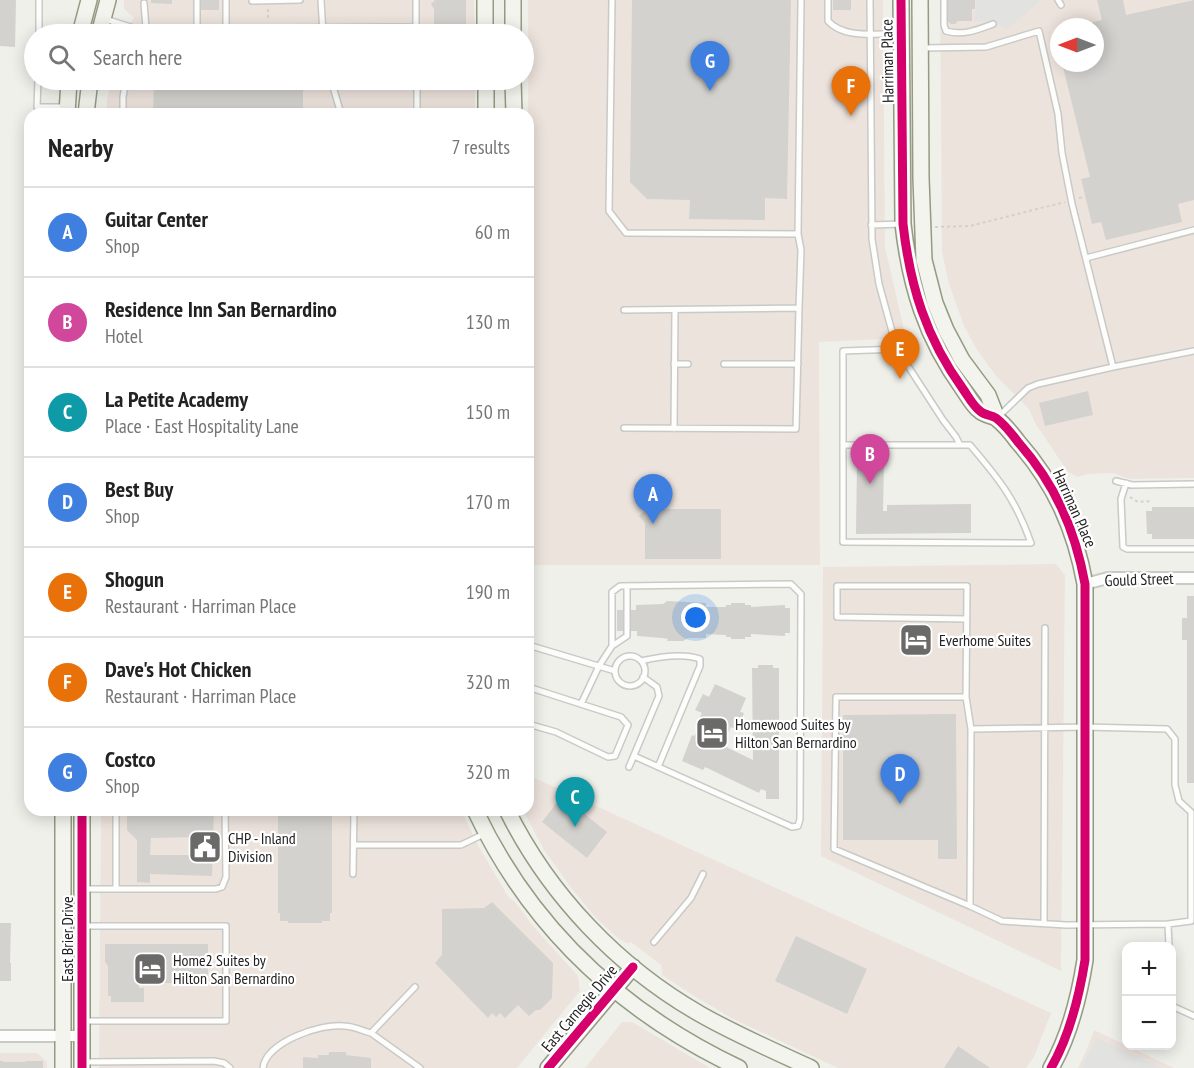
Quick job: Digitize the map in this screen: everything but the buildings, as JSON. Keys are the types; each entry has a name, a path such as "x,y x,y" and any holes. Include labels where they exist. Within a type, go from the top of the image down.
{"street":[{"path":"83,24 89,0"},
{"path":"102,24 108,0"},
{"path":"485,0 485,24"},
{"path":"513,0 513,24"},
{"name":"Harriman Place","path":"901,0 903,224 911,274 927,330 956,379 979,411 996,418"},
{"name":"Harriman Place","path":"920,0 922,235 928,282 946,330 962,360 988,395 996,418 1038,464 1051,485 1069,524 1080,556 1085,584 1085,960 1080,993 1071,1024 1051,1068"},
{"path":"67,108 68,90"},
{"path":"87,108 89,90"},
{"path":"486,90 486,108"},
{"path":"513,90 514,108"},
{"name":"Gould Street","path":"1085,584 1108,578 1194,578"},
{"name":"East Brier Drive","path":"63,816 63,1068"},
{"name":"East Brier Drive","path":"82,816 82,1065"},
{"path":"478,816 516,883 542,918 576,957 614,991 683,1039 739,1068"},
{"path":"510,816 525,842 558,889 598,936 633,967 674,998 700,1014 811,1068"},
{"name":"East Carnegie Drive","path":"548,1068 633,967"},
{"path":"0,1036 63,1037 82,1029"}],"lane":[{"path":"39,0 39,24"},
{"path":"196,24 197,0"},
{"path":"226,0 226,24"},
{"path":"252,1 300,0"},
{"path":"321,0 322,24"},
{"path":"416,0 416,24"},
{"path":"612,0 609,212 626,233 798,234"},
{"path":"624,428 796,429 801,250 798,234 801,0"},
{"path":"828,0 828,21 832,26 846,33 901,35"},
{"path":"870,0 871,225 872,248 879,284 893,335 906,363 960,445"},
{"path":"944,0 946,30 956,34 993,24"},
{"path":"144,3 146,24"},
{"path":"103,19 116,24"},
{"path":"920,48 986,47 1039,30 1058,114 1062,153 1072,200 1113,367"},
{"path":"38,90 38,107 45,108"},
{"path":"123,108 124,90"},
{"path":"334,90 339,108"},
{"path":"417,90 417,108"},
{"path":"871,225 903,224"},
{"path":"1086,258 1194,231"},
{"path":"624,310 799,308"},
{"path":"674,429 675,310"},
{"path":"843,445 970,445 1006,488 1023,520 1031,543 843,542 843,445 843,351 900,349"},
{"path":"996,418 1028,388 1038,384 1194,351"},
{"path":"675,364 688,364"},
{"path":"724,364 798,364"},
{"path":"1116,481 1132,485 1194,484"},
{"path":"1126,483 1121,499 1122,547 1127,549 1194,549"},
{"path":"612,646 612,592 620,586 791,584 801,594 800,819 798,826 792,827 634,756"},
{"path":"580,704 612,646 627,636 627,586"},
{"path":"967,619 837,617 837,586 967,586 967,619 966,697 971,729 970,906"},
{"path":"1044,923 1045,628"},
{"path":"534,649 615,671"},
{"path":"640,661 645,672 640,682 629,686 619,681 615,671 616,665 624,657 630,656 640,661 693,656 700,659 700,666 658,767"},
{"path":"629,767 658,696 657,687 643,677"},
{"path":"534,689 621,717 628,725 615,756 608,757 556,732 534,725"},
{"path":"966,697 836,697 834,849 1002,921 1084,924 1168,924 1192,921 1191,812 1179,801 1175,785 1175,739 1167,729 971,729"},
{"path":"116,816 116,889"},
{"path":"82,889 216,889 222,887 226,877 225,816"},
{"path":"353,874 354,816"},
{"path":"354,845 461,845 486,834"},
{"path":"654,942 691,898 703,874"},
{"path":"1168,924 1169,942"},
{"path":"82,926 226,926 226,1021 82,1029"},
{"path":"371,1033 415,987"},
{"path":"1176,1008 1194,1016"},
{"path":"262,1068 262,1064 272,1049 321,1026 345,1026 371,1033 420,1068"},
{"path":"82,1065 214,1061 224,1063 230,1068"}],"path":[{"path":"268,1 268,24"},
{"path":"933,227 970,226 1085,197"},
{"path":"1123,492 1138,502 1152,501"}],"shaded area":[{"path":"124,0 474,0 475,24 130,24 134,18 124,9"},
{"path":"528,0 883,0 885,247 906,338 819,342 820,565 534,565 534,108 528,108 528,90 534,90 534,24 528,24"},
{"path":"940,0 1194,0 1194,478 1129,479 1113,473 1088,474 1078,477 1068,472 1035,423 1029,409 997,377 977,350 964,326 949,284 942,252"},
{"path":"976,0 1041,0 1006,31 1002,26 985,21 975,21"},
{"path":"109,90 475,90 475,108 107,108"},
{"path":"1056,564 1065,575 1061,971 821,856 823,567"},
{"path":"534,778 1051,1013 1034,1057 1026,1068 838,1068 733,1019 662,975 661,965 631,942 627,943 619,939 597,919 544,850 526,816 534,816"},
{"path":"101,816 464,816 509,898 578,976 580,991 517,1068 99,1068"},
{"path":"622,1022 632,1022 710,1068 585,1068"},
{"path":"1094,1030 1122,1043 1122,1050 1136,1050 1174,1068 1078,1068"},
{"path":"1097,1038 1163,1068 1081,1068"},
{"path":"0,1053 37,1053 47,1062 47,1068 0,1068"}],"cycle path":[{"path":"901,0 903,224 915,290 939,350 973,404 977,409 996,418 1005,426 1043,474 1053,491 1076,545 1085,584 1085,960 1073,1016 1051,1068"},
{"path":"82,816 82,1068"},
{"path":"548,1068 633,967"}],"place":[{"name":"Costco","path":"710,91"},
{"name":"Dave's Hot Chicken","path":"851,116"},
{"name":"Shogun","path":"900,379"},
{"name":"Residence Inn San Bernardino","path":"870,484"},
{"name":"Guitar Center","path":"653,524"},
{"name":"Everhome Suites","path":"916,640"},
{"name":"Homewood Suites by Hilton San Bernardino","path":"712,733"},
{"name":"Best Buy","path":"900,804"},
{"name":"La Petite Academy","path":"575,827"},
{"name":"CHP - Inland Division","path":"205,847"},
{"name":"Home2 Suites by Hilton San Bernardino","path":"150,969"}]}
